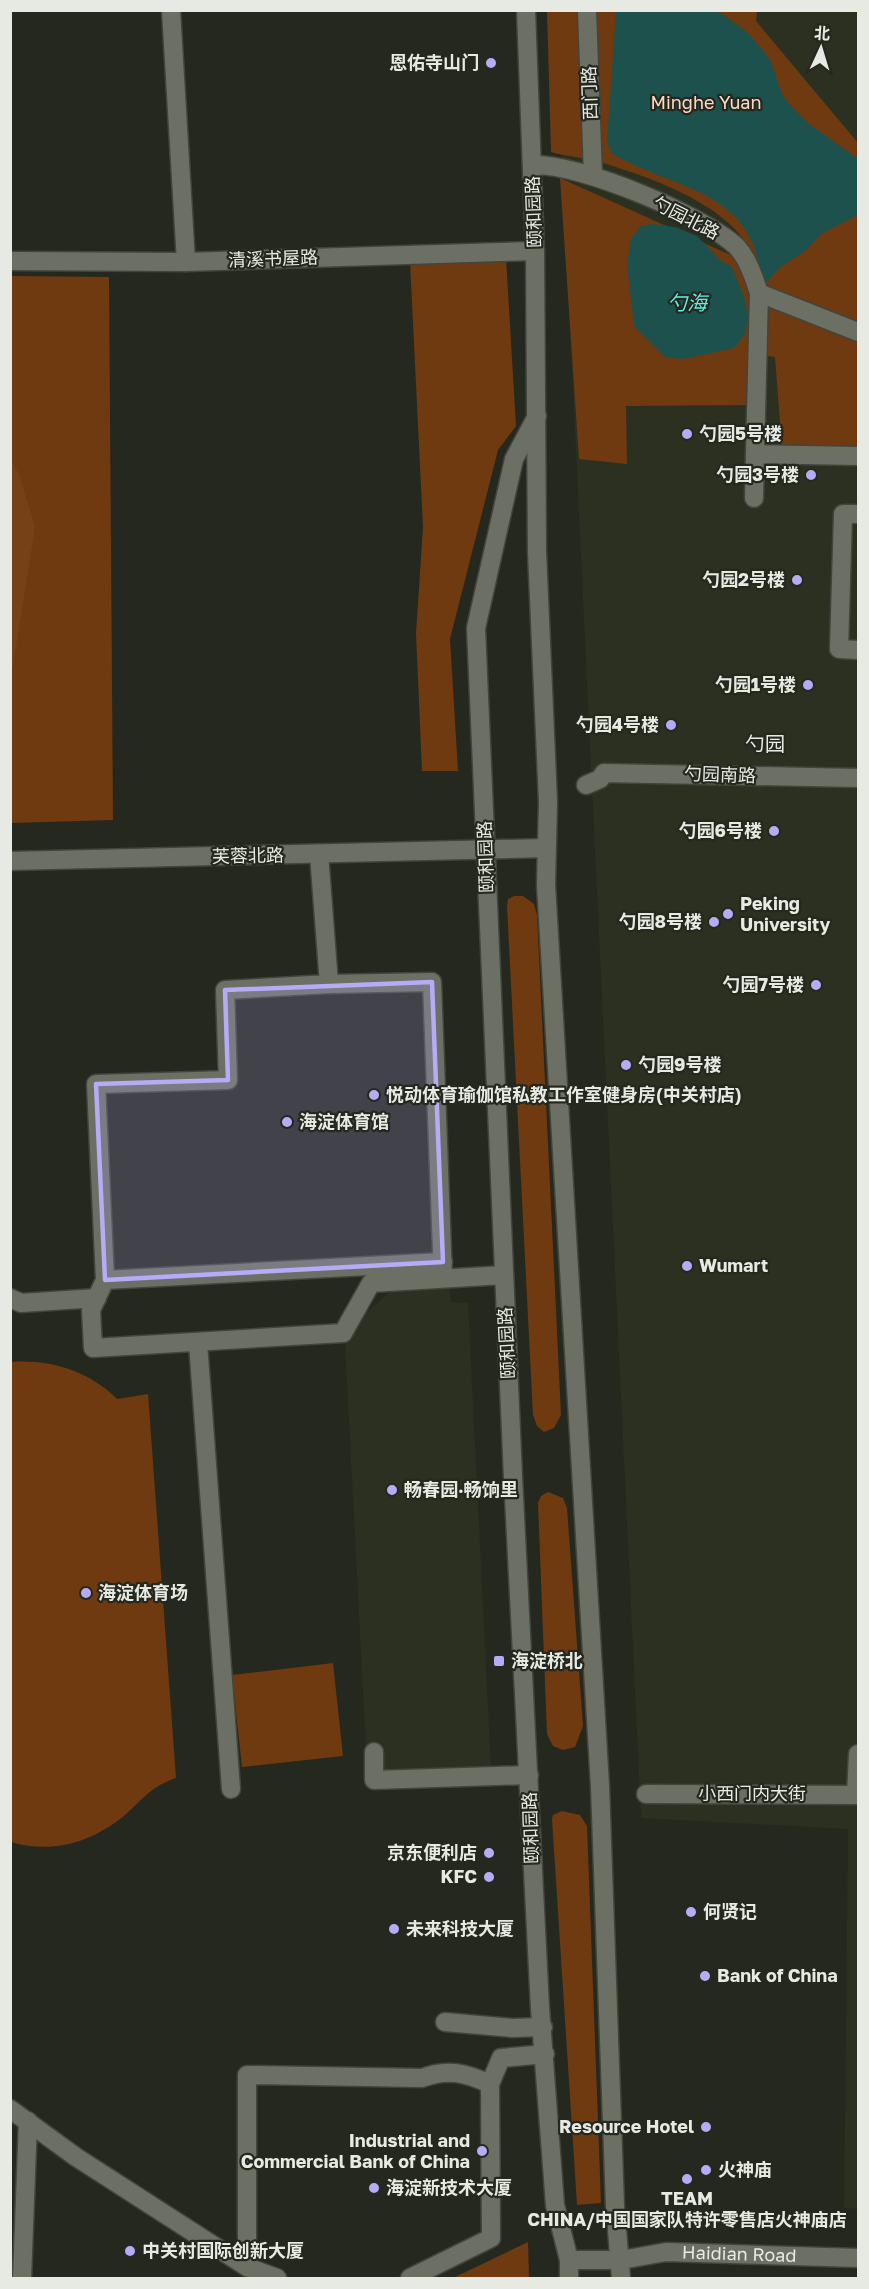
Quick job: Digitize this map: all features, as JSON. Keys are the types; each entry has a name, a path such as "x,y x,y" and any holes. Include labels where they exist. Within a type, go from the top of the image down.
{"street":[{"path":"171,10 186,262"},
{"name":"颐和园路","path":"526,10 542,164 536,250 537,552 548,802 546,885 600,1774 615,2206 621,2278"},
{"name":"西门路","path":"586,10 593,175"},
{"name":"勺园北路","path":"542,164 593,175 698,220 738,249 752,273 759,293"},
{"name":"清溪书屋路","path":"10,261 186,262 536,250"},
{"path":"754,498 759,293 858,332"},
{"name":"颐和园路","path":"538,414 514,459 476,628 504,1275 543,2027 555,2205 569,2260 569,2278"},
{"path":"754,454 858,456"},
{"path":"858,514 843,514 839,649 858,650"},
{"name":"勺园南路","path":"586,785 600,779 603,773 858,778"},
{"name":"芙蓉北路","path":"10,861 546,848"},
{"path":"319,854 329,984"},
{"path":"432,982 443,1270 371,1283 344,1332 93,1348 92,1310 105,1280 96,1084 228,1080 225,990 329,984 432,982"},
{"path":"105,1280 443,1270 504,1275"},
{"path":"10,1298 21,1304 97,1298"},
{"path":"198,1343 231,1789"},
{"path":"374,1752 374,1780 529,1775"},
{"path":"857,1795 858,1754"},
{"name":"小西门内大街","path":"646,1794 857,1795"},
{"path":"445,2022 512,2028 543,2027"},
{"path":"410,2278 492,2238 490,2084 501,2058 545,2054"},
{"path":"247,2267 247,2075 422,2078 437,2072 465,2073 490,2084"},
{"path":"10,2109 76,2157 247,2267 271,2278"},
{"path":"22,2278 28,2121"},
{"name":"Haidian Road","path":"569,2260 621,2260 666,2252 858,2258"}],"highlighted area":[{"path":"432,982 443,1262 105,1280 96,1084 228,1080 225,990"}],"shaded area":[{"name":"Peking University","path":"555,11 858,11 858,2209 844,2208 848,1829 641,1818"},
{"path":"10,459 19,474 35,527 11,670"},
{"name":"畅春园·畅饷里","path":"449,1283 451,1302 468,1303 492,1787 368,1788 345,1345 363,1316 393,1289"}],"green space":[{"name":"Minghe Yuan","path":"547,11 757,11 756,21 858,143 858,326 762,286 753,255 739,234 724,219 684,194 641,175 594,160 551,152"},
{"path":"560,178 735,257 756,301 858,341 858,449 782,449 775,357 751,354 751,405 626,406 627,464 579,459"},
{"path":"506,258 516,426 498,450 450,639 458,771 422,771 416,633 423,527 410,262"},
{"path":"10,276 109,277 113,820 11,823"},
{"path":"523,896 534,904 537,915 561,1415 554,1428 544,1432 537,1426 533,1415 507,906 508,899"},
{"name":"海淀体育场","path":"11,1362 40,1363 68,1369 94,1381 117,1399 148,1394 176,1778 153,1789 124,1816 98,1833 70,1844 56,1846 41,1847 11,1842"},
{"path":"548,1492 563,1498 567,1508 583,1726 575,1747 563,1750 553,1746 547,1734 538,1503 541,1496"},
{"path":"333,1663 343,1756 242,1767 232,1675"},
{"path":"562,1811 580,1815 587,1826 601,2203 577,2205 552,1819 553,1815"},
{"path":"528,2242 529,2278 453,2278"}],"water":[{"name":"Minghe Yuan","path":"616,11 715,11 747,32 771,62 782,94 791,106 808,123 858,159 858,215 821,234 805,251 779,268 768,281 761,282 755,251 744,228 728,210 708,196 611,153 607,141"},
{"name":"勺海","path":"653,224 675,227 697,236 720,260 732,267 745,299 748,320 744,336 734,348 683,359 665,357 634,326 627,265 631,238 641,226"}],"place":[{"name":"恩佑寺山门","path":"491,63"},
{"name":"勺园5号楼","path":"687,434"},
{"name":"勺园3号楼","path":"811,475"},
{"name":"勺园2号楼","path":"797,580"},
{"name":"勺园1号楼","path":"808,685"},
{"name":"勺园4号楼","path":"671,725"},
{"name":"勺园6号楼","path":"774,831"},
{"name":"Peking University","path":"728,914"},
{"name":"勺园8号楼","path":"714,922"},
{"name":"勺园7号楼","path":"816,985"},
{"name":"勺园9号楼","path":"626,1065"},
{"name":"悦动体育瑜伽馆私教工作室健身房(中关村店)","path":"374,1095"},
{"name":"海淀体育馆","path":"287,1122"},
{"name":"Wumart","path":"687,1266"},
{"name":"畅春园·畅饷里","path":"392,1490"},
{"name":"海淀体育场","path":"86,1593"},
{"name":"海淀桥北","path":"499,1661"},
{"name":"京东便利店","path":"489,1853"},
{"name":"KFC","path":"489,1877"},
{"name":"何贤记","path":"691,1912"},
{"name":"未来科技大厦","path":"394,1929"},
{"name":"Bank of China","path":"705,1976"},
{"name":"Resource Hotel","path":"706,2127"},
{"name":"Industrial and Commercial Bank of China","path":"482,2151"},
{"name":"火神庙","path":"706,2170"},
{"name":"TEAM CHINA/中国国家队特许零售店火神庙店","path":"687,2179"},
{"name":"海淀新技术大厦","path":"374,2188"},
{"name":"中关村国际创新大厦","path":"130,2251"}],"district":[{"name":"勺园","path":"765,744"}]}
